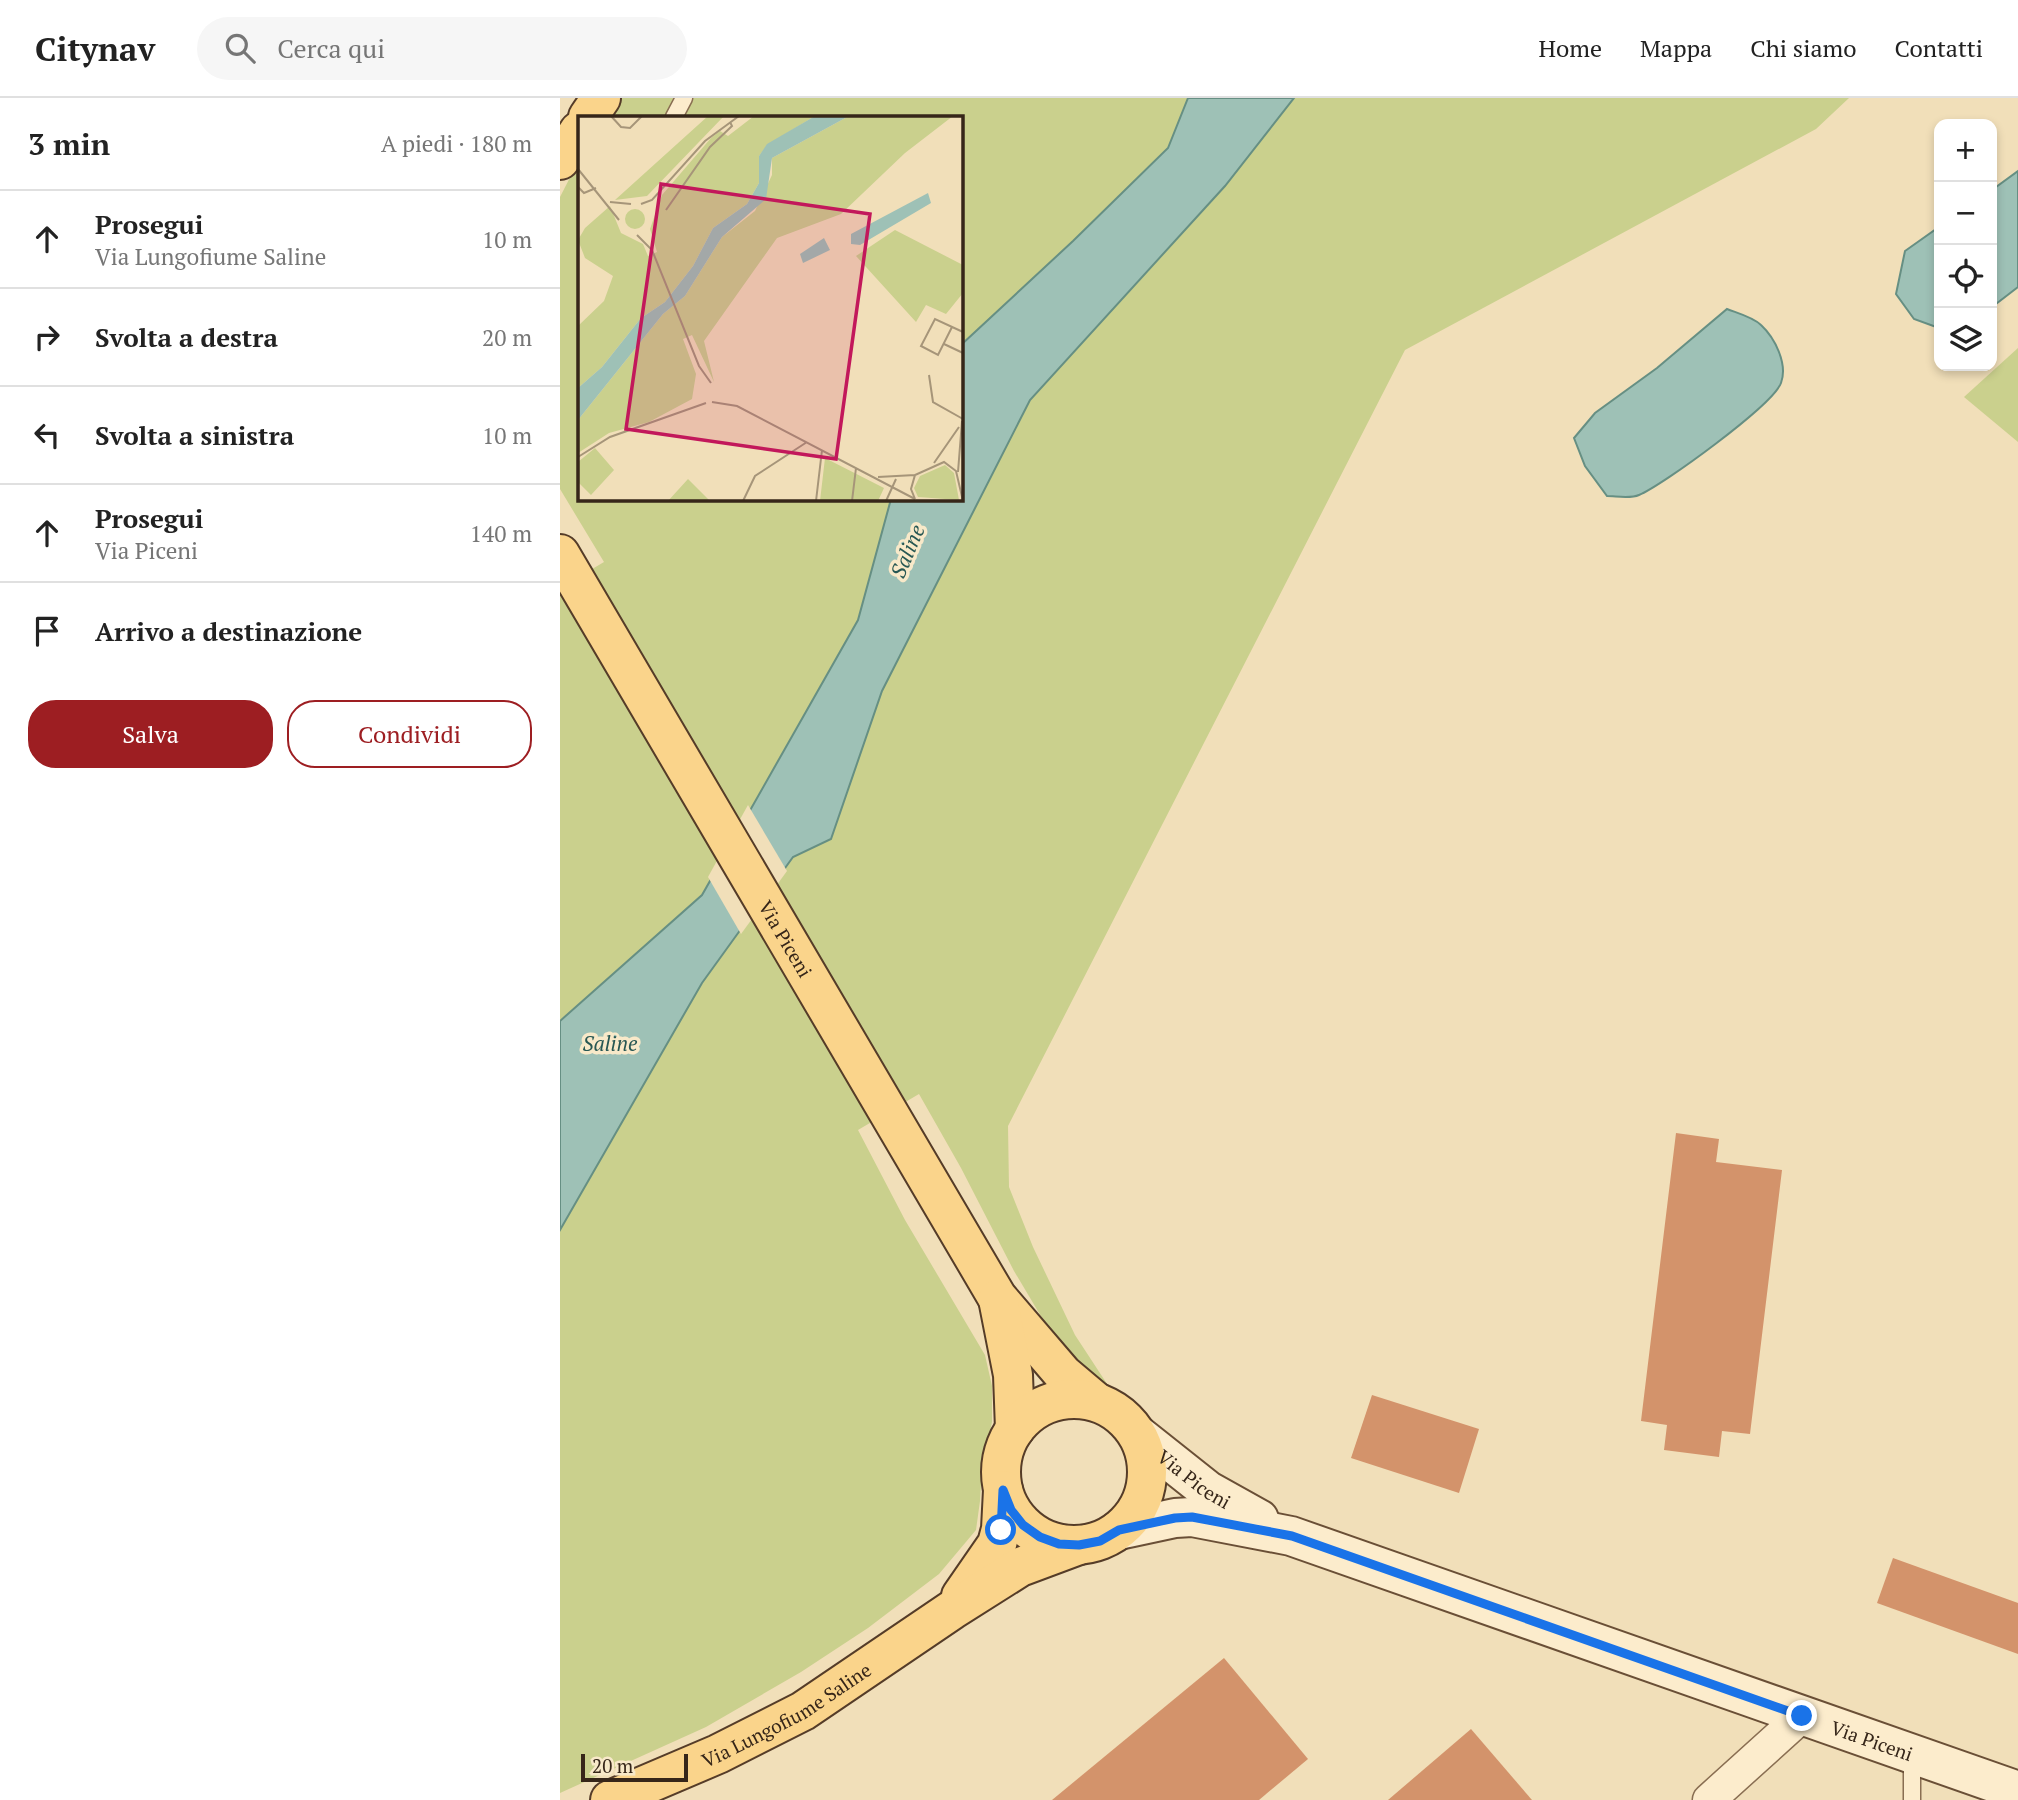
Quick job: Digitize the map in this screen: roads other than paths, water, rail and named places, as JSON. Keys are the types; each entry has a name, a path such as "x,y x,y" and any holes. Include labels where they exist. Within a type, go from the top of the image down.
{"main road":[{"path":"589,116 601,98"},
{"path":"560,160 578,133"},
{"name":"Via Piceni","path":"567,567 997,1297 1063,1374 1095,1401"},
{"name":"Via Piceni","path":"997,1297 1013,1375 1015,1429"},
{"path":"1073,1399 1095,1401 1112,1409 1127,1421 1139,1436 1146,1455 1148,1477 1144,1497 1133,1515 1119,1530 1100,1541 1079,1545 1059,1544 1040,1537 1023,1525 1011,1510 1003,1490 1001,1469 1005,1448 1015,1429 1031,1413 1051,1403 1073,1399"},
{"name":"Via Piceni","path":"1139,1436 1207,1490 1292,1536"},
{"name":"Via Lungofiume Saline","path":"952,1609 997,1544 1001,1530 1003,1490"},
{"name":"Via Piceni","path":"1119,1530 1166,1519 1192,1517 1292,1536 2018,1791"},
{"name":"Via Lungofiume Saline","path":"610,1800 718,1754 803,1712 952,1609 1020,1567 1079,1545"}],"street":[{"path":"1709,1800 1802,1716"}],"lane":[{"path":"675,116 684,98"},
{"path":"1912,1754 1912,1800"}],"water":[{"name":"Saline","path":"1188,98 1294,98 1225,186 1030,400 882,691 831,839 793,857 702,983 560,1230 560,1021 702,895 858,620 891,500 962,500 962,344 1168,148"},
{"path":"2018,171 2018,287 1997,303 1997,245 1997,186"},
{"path":"1934,231 1934,326 1914,319 1896,294 1905,251"},
{"path":"1727,309 1754,320 1771,337 1783,368 1781,383 1774,394 1716,444 1652,488 1635,496 1607,496 1585,466 1574,438 1595,413 1657,368"}]}
